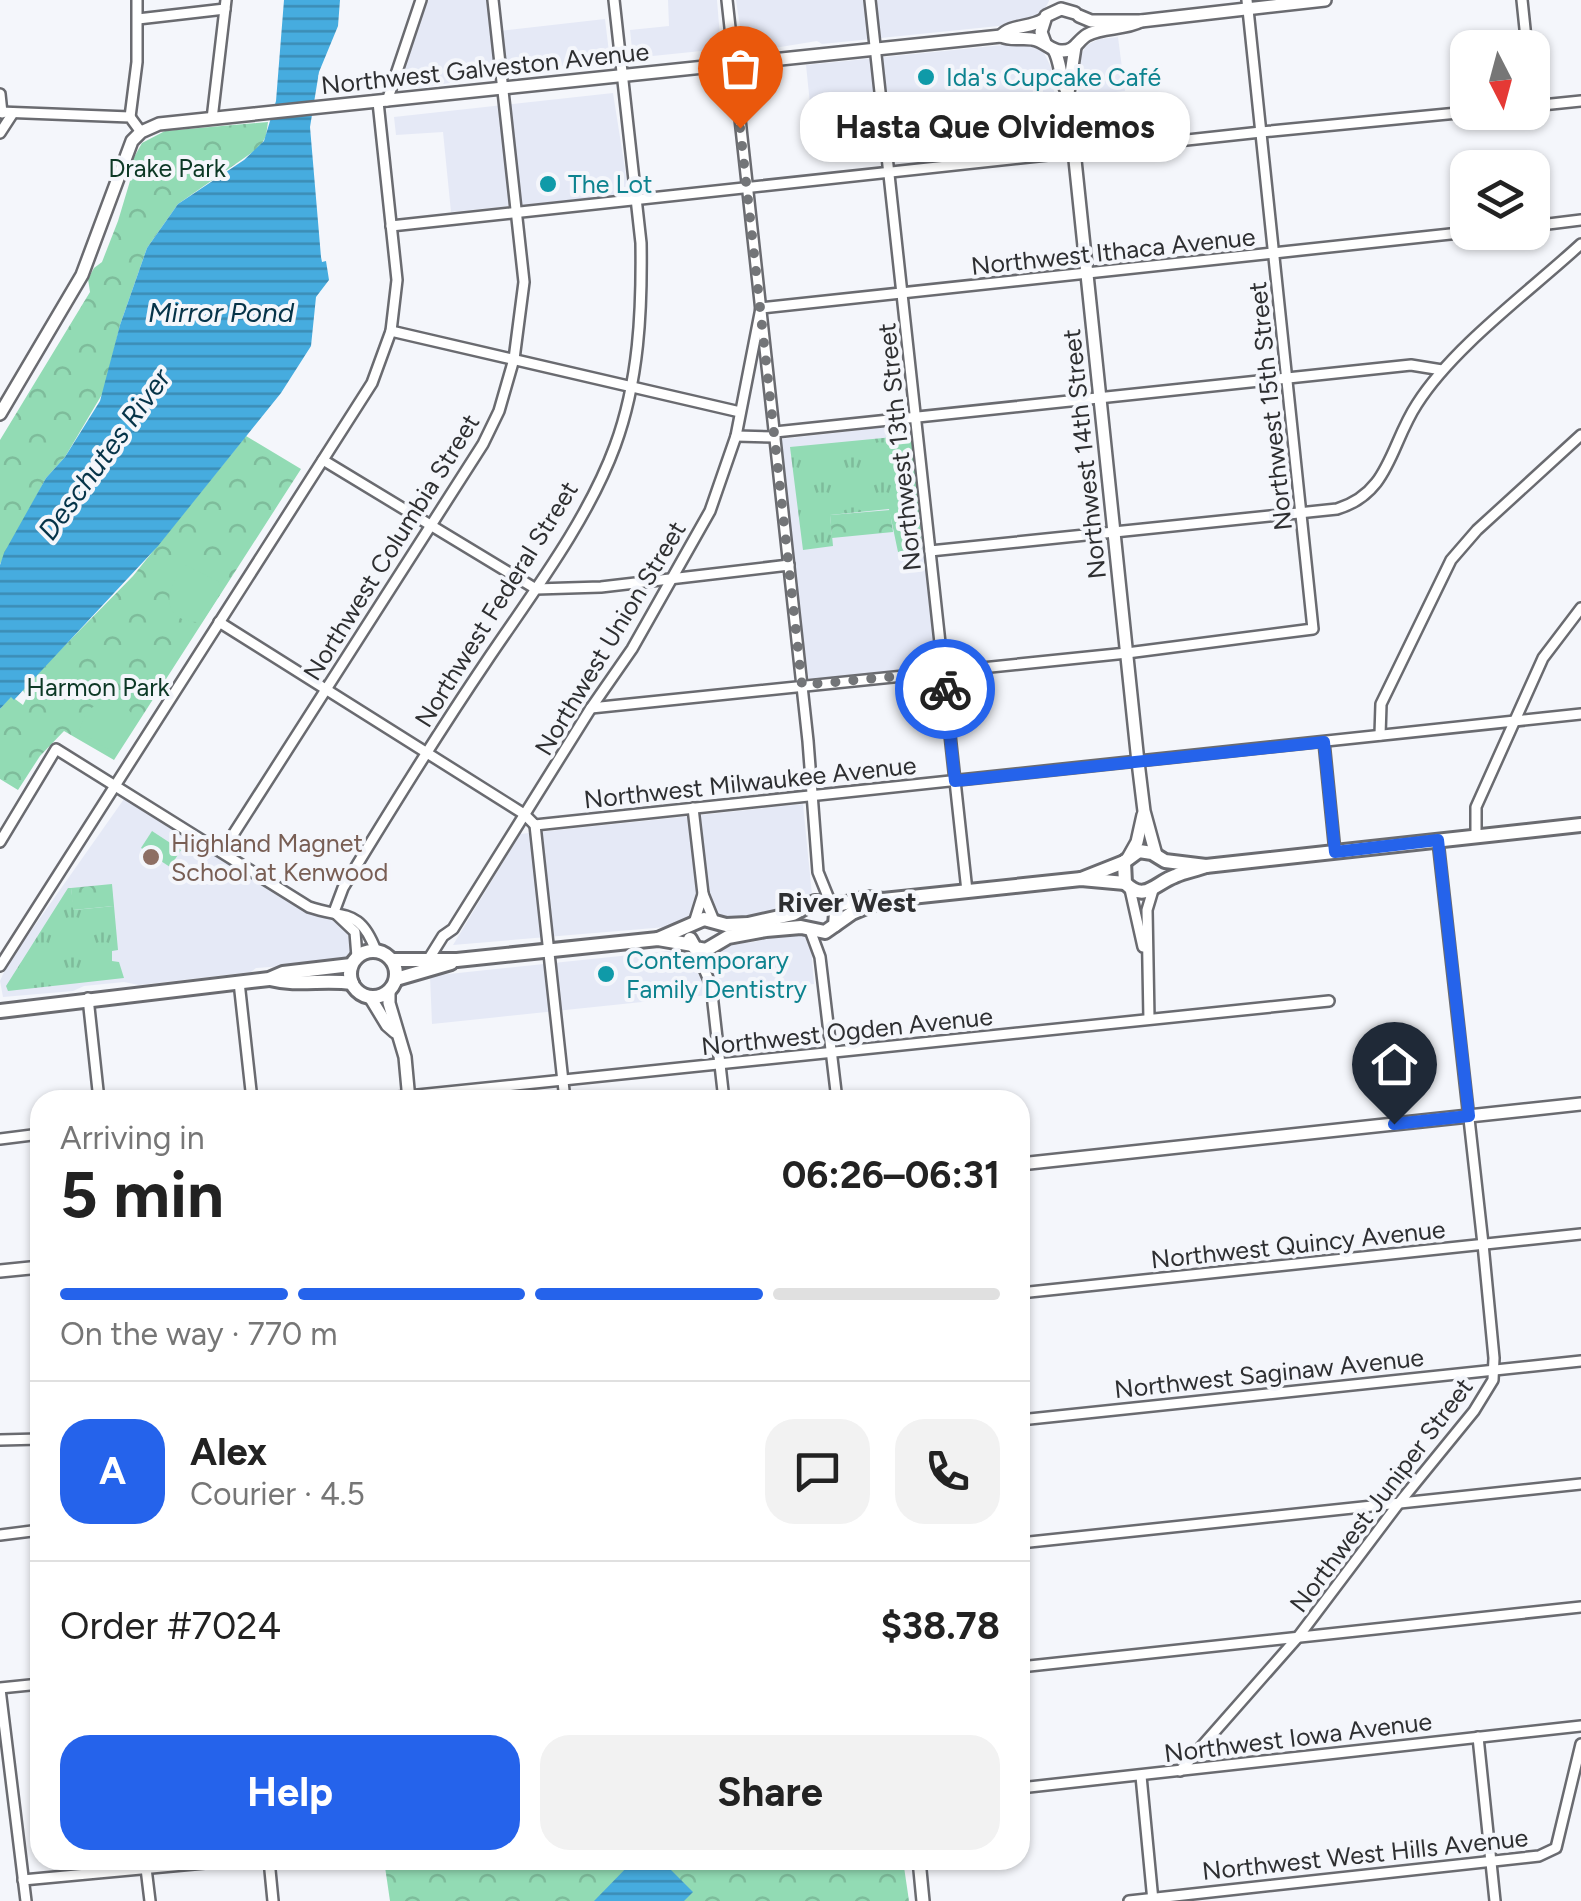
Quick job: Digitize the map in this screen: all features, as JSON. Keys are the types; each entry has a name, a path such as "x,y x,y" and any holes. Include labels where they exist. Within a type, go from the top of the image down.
{"main road":[{"path":"0,1007 22,1001 32,1004 270,979 283,973 354,961 376,950 392,960 458,960 658,939 704,919 766,921 821,901 831,904 867,898 883,900 1080,879 1127,885 1140,892 1206,866 1581,825"},
{"path":"1080,879 1139,852 1206,866"},
{"path":"1157,886 1164,871 1158,857"},
{"path":"1126,860 1122,869 1127,885"},
{"path":"658,939 694,947 766,930 808,929 820,933 883,900"},
{"path":"831,904 836,913 832,927"},
{"path":"693,925 689,936 694,947"},
{"path":"392,960 393,985"},
{"path":"270,979 284,983 352,983 362,995 370,997 458,960"},
{"path":"352,983 354,961"}],"street":[{"path":"2,408 82,275 127,151 141,132 130,117 137,0"},
{"path":"0,966 372,383 390,331 396,280 383,101 421,0"},
{"name":"Northwest Columbia Street","path":"222,852 484,444 498,410 514,359 524,282 492,0"},
{"name":"Northwest Federal Street","path":"334,912 343,888 425,754 576,525 614,447 631,386 642,283 614,0"},
{"path":"728,0 821,880 831,904"},
{"name":"Northwest 13th Street","path":"870,0 967,890"},
{"path":"1065,0 1084,27 1078,43"},
{"path":"1141,21 1090,33 1064,52 1050,46 1041,32 1048,11 1062,8 1097,21 1141,21 1247,5 1325,0"},
{"path":"1522,0 1525,30"},
{"path":"138,19 225,5 212,119"},
{"name":"Northwest 15th Street","path":"1128,653 1313,629 1247,5"},
{"name":"Northwest Galveston Avenue","path":"1001,36 1006,30 1034,25 1048,11"},
{"name":"Northwest Galveston Avenue","path":"141,132 159,124 1001,36 1008,40 1036,39 1050,46"},
{"name":"Northwest 14th Street","path":"1078,43 1070,61 1068,93 1138,762 1144,811 1158,857"},
{"name":"Northwest 14th Street","path":"1050,46 1068,93"},
{"path":"0,94 5,113 0,133"},
{"path":"1550,103 1581,101"},
{"path":"5,113 130,117"},
{"path":"391,226 1450,114"},
{"path":"1550,224 1581,220"},
{"name":"Northwest Ithaca Avenue","path":"761,308 1450,234"},
{"path":"930,551 1337,508 1368,495 1415,406 1442,370 1581,244"},
{"name":"Northwest Union Street","path":"428,960 453,929 632,649 710,511 736,436 761,308"},
{"path":"390,331 740,412"},
{"path":"736,436 1411,364 1442,370"},
{"path":"1380,735 1381,704 1451,560 1581,435"},
{"path":"324,460 536,589 674,579 789,565"},
{"path":"1476,836 1476,806 1543,658 1581,608"},
{"path":"219,622 524,814 535,825 564,1090"},
{"path":"591,708 1128,653"},
{"name":"Northwest Milwaukee Avenue","path":"535,825 1581,714"},
{"path":"1324,742 1335,852"},
{"path":"0,842 56,748 309,908 351,916 360,922 376,950"},
{"path":"693,808 703,894 716,922"},
{"name":"Northwest 14th Street","path":"1126,860 1137,842 1144,811"},
{"name":"Northwest Juniper Street","path":"1180,1770 1298,1637 1488,1393 1494,1370 1483,1244 1438,840"},
{"path":"806,906 821,880"},
{"path":"1127,885 1145,954"},
{"path":"1150,1019 1146,910 1157,886"},
{"path":"693,925 703,894"},
{"path":"334,912 355,932 354,961"},
{"path":"820,957 832,927"},
{"path":"808,929 820,957 836,1090"},
{"path":"706,971 717,944"},
{"path":"694,947 711,985 723,1090"},
{"path":"239,982 251,1090"},
{"path":"393,985 396,1032 408,1090"},
{"path":"370,997 386,1025 396,1032"},
{"path":"88,998 97,1090"},
{"name":"Northwest Ogden Avenue","path":"477,1090 1330,1001"},
{"path":"1030,1163 1581,1104"},
{"path":"0,1139 30,1135"},
{"name":"Northwest Quincy Avenue","path":"1030,1292 1581,1234"},
{"path":"0,1271 30,1267"},
{"name":"Northwest Saginaw Avenue","path":"1030,1419 1581,1361"},
{"path":"0,1440 30,1439"},
{"path":"1030,1543 1581,1484"},
{"path":"0,1534 30,1531"},
{"path":"1030,1667 1581,1607"},
{"path":"26,1901 4,1779 0,1689 30,1685"},
{"name":"Northwest Iowa Avenue","path":"1030,1787 1581,1726"},
{"path":"1478,1736 1495,1901"},
{"name":"Northwest West Hills Avenue","path":"1130,1901 1539,1856 1556,1848 1581,1744"},
{"path":"1141,1776 1153,1900"},
{"path":"23,1880 99,1870"},
{"path":"146,1870 150,1901"},
{"path":"270,1870 274,1901"},
{"path":"919,1870 923,1901"}],"shaded area":[{"path":"428,0 487,0 491,32 605,19 610,61 493,73 412,89 406,86 403,74"},
{"path":"668,0 717,0 721,49 633,58 630,30 669,26"},
{"path":"736,0 1049,1 1041,16 1029,23 822,44 817,41 744,53"},
{"path":"1118,37 1125,91 1079,96 1075,66 1087,45"},
{"path":"1032,42 1042,49 1051,67 1055,99 812,123 806,65"},
{"path":"613,93 629,194 451,212 443,132 396,135 394,117"},
{"path":"910,426 911,433 936,667 809,680 789,548 792,544 781,441"},
{"name":"Highland Magnet School at Kenwood","path":"124,799 306,912 341,922 352,933 351,957 346,962 256,968 251,972 139,985 124,982 3,997 0,981 7,965"},
{"path":"803,804 812,895 786,913 453,945 520,834"},
{"path":"798,930 810,934 814,984 432,1024 430,976 754,942"}],"green space":[{"name":"Drake Park","path":"268,122 260,147 178,204 147,248 120,325 104,391 65,457 46,478 0,564 0,440 90,292 88,279 102,262 118,221 133,159 142,143 165,131"},
{"path":"914,435 922,549 898,552 889,509 830,515 833,546 803,550 790,447"},
{"name":"Harmon Park","path":"246,436 301,469 114,760 64,731 40,756 18,790 0,779 0,709 11,696 23,705 27,697 22,689 133,576"},
{"path":"890,510 893,532 832,538 830,515"},
{"path":"185,565 218,581 222,591 202,622 188,621 172,611 170,594"},
{"path":"102,701 122,702 132,714 134,727 122,745 107,749 79,731 87,713"},
{"path":"152,831 181,850 170,867 141,848"},
{"path":"112,884 114,906 73,910 71,888"},
{"path":"68,888 74,910 114,906 118,950 112,951 112,961 119,962 124,978 8,991 6,986"},
{"path":"385,1870 904,1870 909,1901 390,1901"}],"water":[{"name":"Mirror Pond","path":"284,0 340,0 338,26 319,72 310,127 321,257 322,262 326,261 329,280 316,297 311,346 281,393 158,546 14,700 11,697 0,709 0,565 4,553 46,478 65,457 100,401 120,325 147,248 178,204 244,160 264,141 276,101"},
{"path":"624,1870 671,1870 693,1892 684,1901 594,1901"}],"way so far":[{"path":"740,128 802,685 943,672 945,689"}],"place":[{"name":"Ida's Cupcake Café","path":"926,77"},
{"name":"Hasta Que Olvidemos","path":"740,128"},
{"name":"The Lot","path":"548,184"},
{"name":"Highland Magnet School at Kenwood","path":"151,857"},
{"name":"Contemporary Family Dentistry","path":"606,974"}],"district":[{"name":"River West","path":"847,902"}],"route":[{"path":"945,689 955,781 1324,742 1335,852 1438,840 1469,1116 1394,1124"}],"water label":[{"name":"Deschutes River","path":"104,454"}]}
